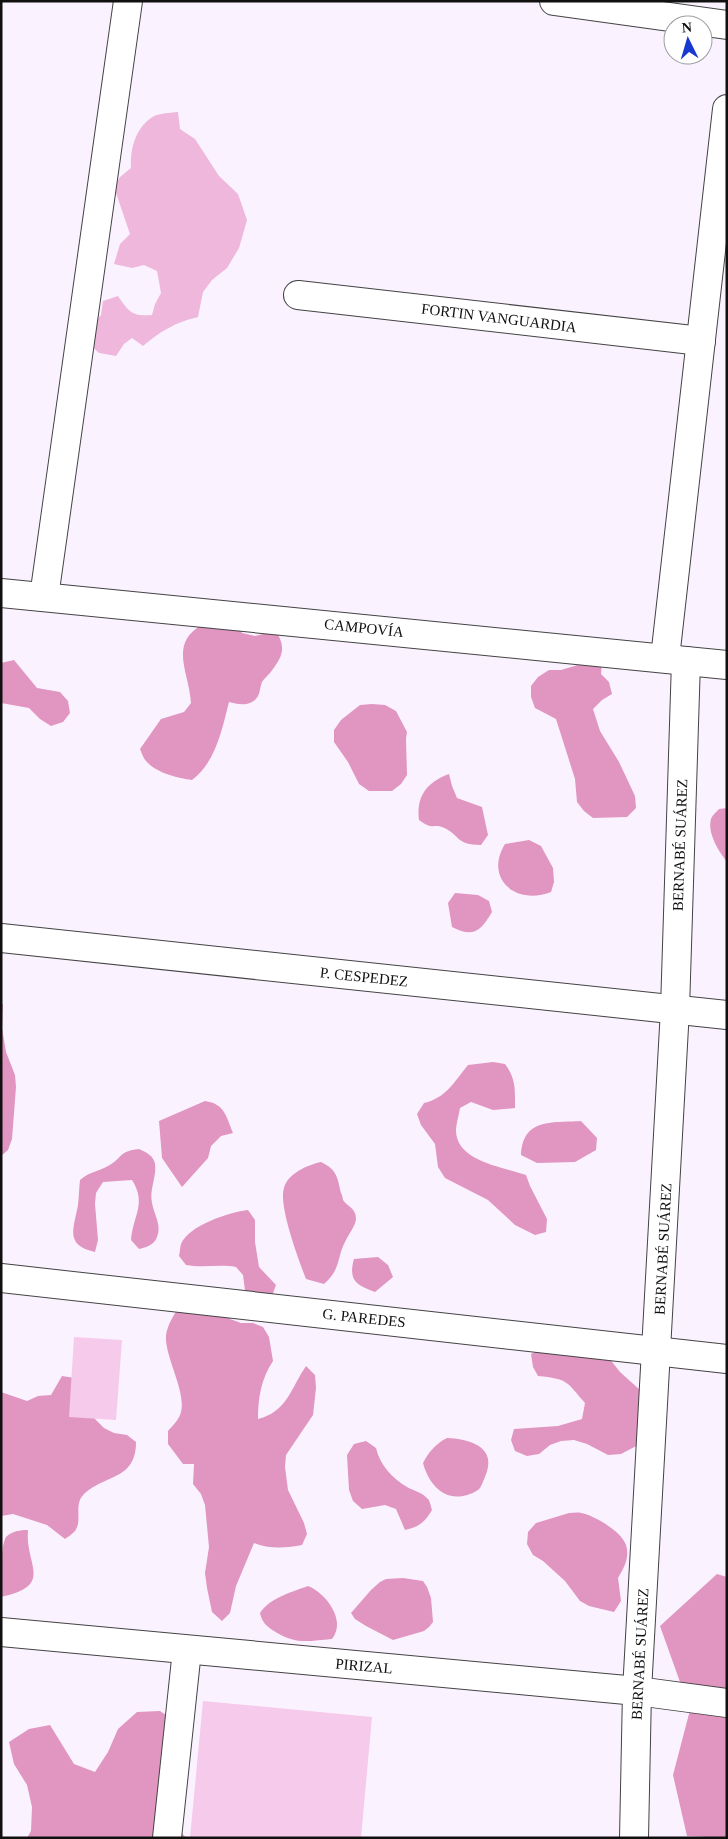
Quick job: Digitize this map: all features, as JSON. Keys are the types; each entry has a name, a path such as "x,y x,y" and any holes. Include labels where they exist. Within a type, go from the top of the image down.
{"street":[{"path":"44,597 128,1"},
{"path":"554,1 656,8 727,25"},
{"name":"BERNABÉ SUÁREZ","path":"634,1838 637,1691 675,1010 675,660 700,341 717,287 727,109"},
{"name":"FORTIN VANGUARDIA","path":"298,295 700,341"},
{"name":"CAMPOVÍA","path":"1,593 727,665"},
{"name":"P. CESPEDEZ","path":"1,938 727,1015"},
{"name":"G. PAREDES","path":"1,1278 727,1359"},
{"name":"PIRIZAL","path":"1,1632 637,1691 727,1703"},
{"path":"167,1838 187,1650"}],"shaded area":[{"path":"178,112 180,129 195,139 219,176 238,194 247,220 239,248 227,268 212,280 203,292 198,317 168,328 143,346 132,338 124,344 116,356 99,353 88,343 93,324 101,315 103,301 118,296 131,312 140,315 152,315 161,293 157,271 144,265 132,268 114,264 120,244 130,234 114,187 120,177 131,168 131,154 137,134 141,128 157,115"},
{"path":"203,624 236,624 242,633 255,636 276,631 281,643 282,653 278,662 262,682 255,700 243,704 229,702 221,734 212,755 200,773 192,780 155,769 145,760 140,749 161,719 184,712 191,703 183,649 186,640 192,632"},
{"path":"14,660 37,688 60,692 68,701 70,713 63,722 51,726 40,719 29,708 1,703 1,663"},
{"path":"588,662 602,662 601,674 609,682 612,694 593,709 600,731 619,762 635,796 636,808 627,817 593,818 584,811 577,802 575,779 556,719 535,708 531,697 531,686 538,677 549,670 561,670"},
{"path":"360,705 385,705 396,711 407,732 407,775 401,784 392,791 369,791 359,784 348,762 334,742 334,730 341,720"},
{"path":"449,774 457,798 482,807 488,835 481,845 466,843 441,826 429,826 419,820 421,797 435,781"},
{"path":"727,808 727,862 714,842 710,824 714,814 719,809"},
{"path":"529,840 541,846 553,868 554,882 551,892 526,895 515,892 501,878 498,868 499,856 505,844"},
{"path":"455,893 478,895 489,901 492,912 484,924 476,931 466,932 452,927 448,903"},
{"path":"1,1004 3,1004 2,1028 6,1052 15,1075 16,1087 12,1139 8,1150 1,1156"},
{"path":"493,1062 505,1064 511,1075 515,1090 515,1108 493,1110 471,1102 460,1108 456,1125 458,1141 464,1150 483,1162 526,1175 547,1219 546,1232 535,1235 515,1225 488,1200 445,1178 438,1167 435,1144 421,1125 417,1114 424,1103 432,1101 444,1093 468,1065"},
{"path":"205,1101 221,1108 233,1133 221,1136 211,1146 208,1158 182,1187 162,1158 159,1121"},
{"path":"581,1121 597,1138 596,1150 575,1162 537,1163 521,1155 527,1134 540,1125"},
{"path":"139,1149 147,1153 155,1164 151,1198 159,1229 156,1240 150,1245 139,1249 131,1240 139,1203 132,1180 103,1182 96,1193 98,1240 95,1252 85,1249 75,1240 73,1234 80,1180 113,1163 127,1151"},
{"path":"321,1162 336,1174 343,1200 356,1215 334,1273 324,1284 306,1279 286,1220 283,1196 286,1183 294,1174 310,1165"},
{"path":"248,1210 255,1220 255,1242 259,1267 276,1285 272,1296 246,1298 243,1275 236,1267 186,1265 179,1256 181,1244 185,1237 201,1225 231,1213"},
{"path":"378,1257 388,1265 393,1277 375,1292 355,1281 352,1266 354,1259"},
{"path":"187,1294 221,1312 230,1319 241,1323 253,1323 263,1327 269,1337 273,1361 261,1389 258,1419 268,1416 282,1405 306,1366 315,1375 316,1388 313,1415 286,1455 285,1467 288,1490 304,1523 307,1534 302,1545 271,1547 254,1543 236,1586 230,1613 222,1621 212,1612 207,1588 205,1573 209,1547 205,1505 201,1494 193,1484 194,1464 183,1464 168,1444 168,1431 179,1418 182,1404 179,1386 167,1348 166,1334 170,1322"},
{"path":"74,1337 122,1340 116,1420 69,1417"},
{"path":"542,1349 605,1353 620,1372 650,1399 642,1443 621,1454 608,1455 587,1444 574,1440 561,1441 550,1445 539,1454 527,1456 515,1451 511,1440 514,1429 558,1426 582,1419 585,1403 566,1382 555,1378 538,1376 533,1367 531,1354"},
{"path":"62,1376 75,1378 95,1419 104,1428 114,1433 127,1435 136,1442 135,1454 125,1470 93,1488 81,1498 78,1508 77,1527 65,1539 47,1525 13,1514 1,1516 1,1392 27,1401 38,1396 51,1395"},
{"path":"447,1438 465,1440 480,1447 485,1452 488,1459 488,1467 481,1487 475,1492 455,1497 442,1492 428,1477 423,1463 433,1449"},
{"path":"366,1441 376,1448 380,1460 392,1475 407,1487 429,1500 432,1510 427,1518 418,1526 405,1530 396,1509 385,1505 362,1509 353,1501 349,1490 347,1455 354,1444"},
{"path":"569,1513 587,1514 600,1521 619,1535 626,1545 627,1558 618,1578 621,1601 614,1612 589,1606 580,1601 565,1581 543,1561 533,1555 527,1544 528,1532 536,1523"},
{"path":"28,1530 28,1543 34,1572 32,1580 28,1587 1,1597 2,1557 6,1537 16,1531"},
{"path":"717,1574 727,1577 727,1838 687,1836 673,1775 690,1710 660,1626"},
{"path":"403,1578 423,1581 427,1587 431,1598 433,1622 429,1627 424,1631 393,1640 355,1619 351,1613 380,1582 386,1579"},
{"path":"308,1586 327,1601 336,1616 336,1632 332,1639 302,1641 289,1638 271,1629 262,1619 260,1613 269,1603 281,1596"},
{"path":"203,1701 372,1717 361,1838 190,1838"},
{"path":"160,1711 178,1723 167,1815 186,1838 27,1838 31,1831 32,1807 27,1785 14,1764 9,1742 29,1729 50,1725 74,1764 95,1772 108,1752 118,1729 137,1712"}]}
